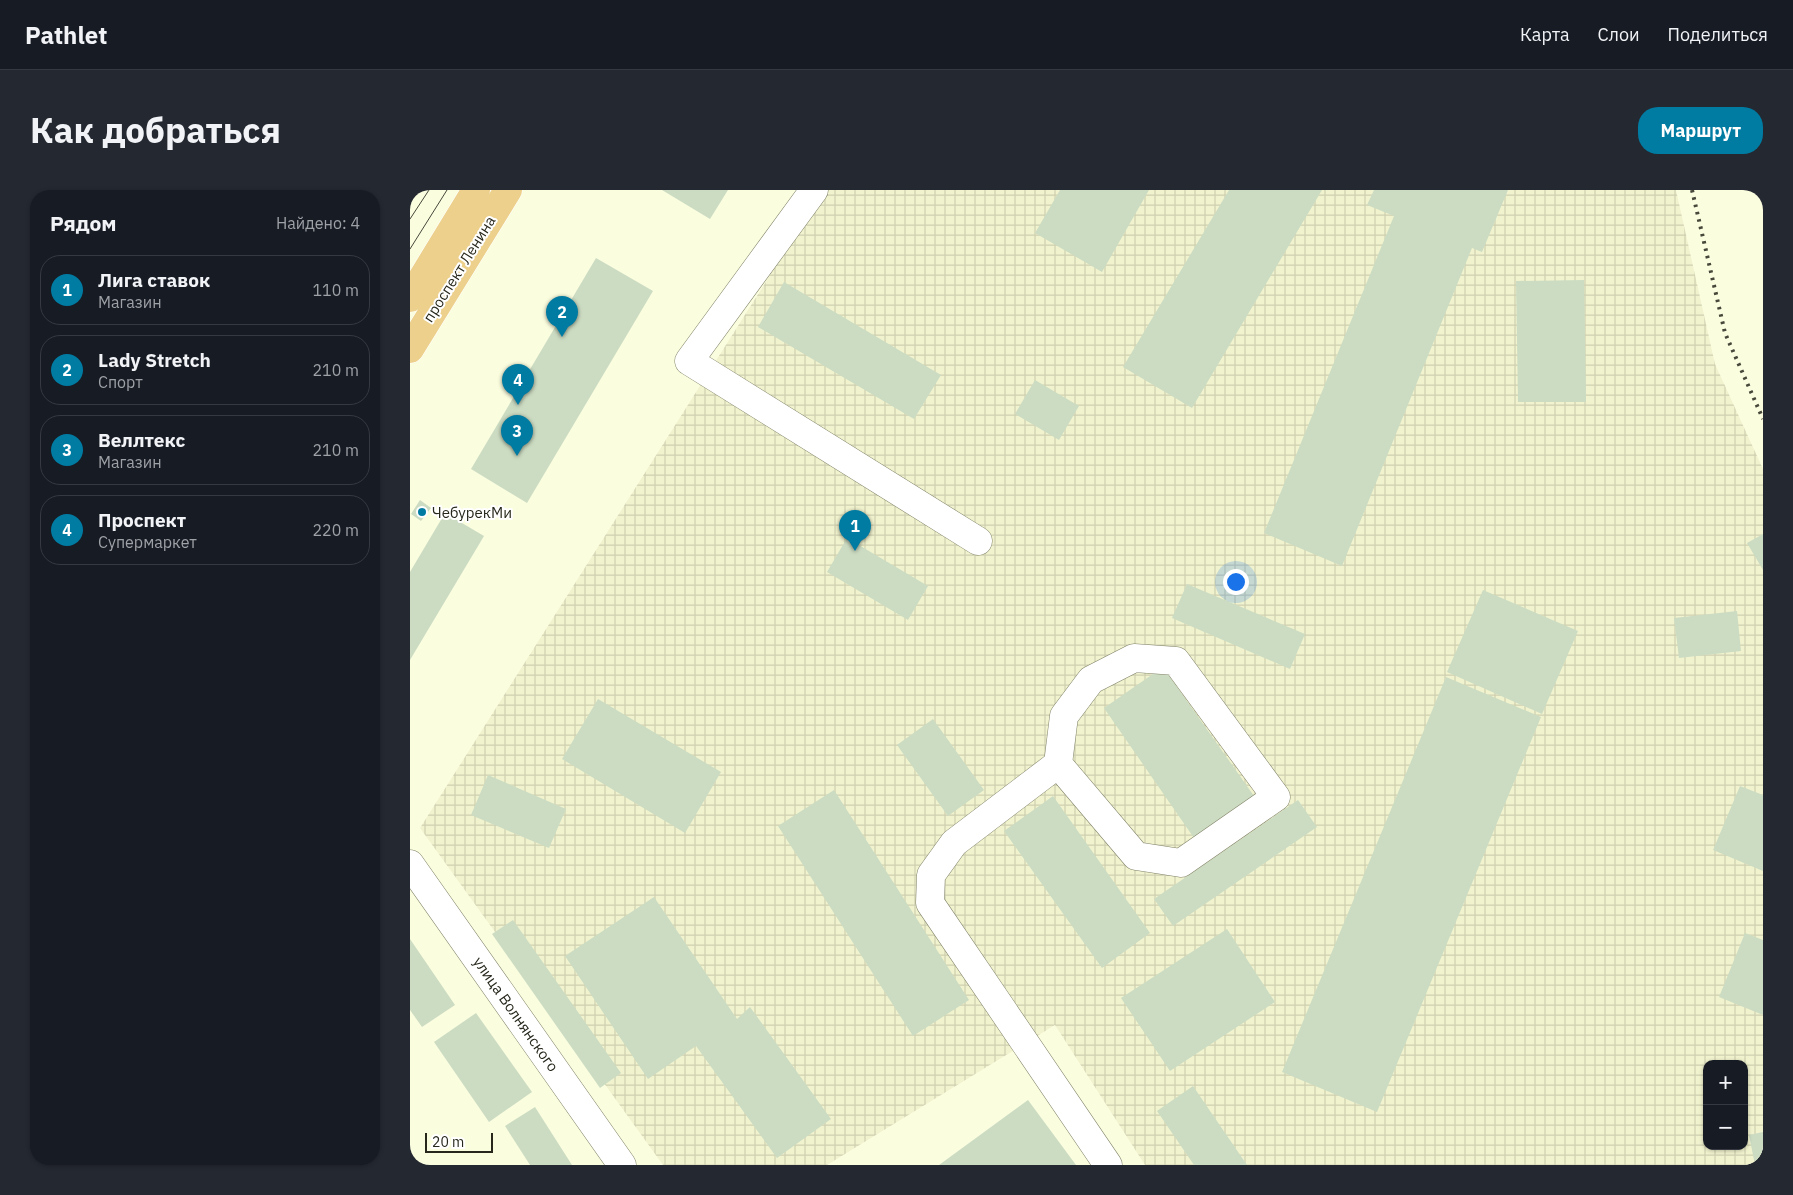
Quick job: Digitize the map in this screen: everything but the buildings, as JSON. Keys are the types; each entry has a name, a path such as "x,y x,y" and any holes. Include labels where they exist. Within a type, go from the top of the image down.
{"main road":[{"name":"проспект Ленина","path":"410,298 476,190"},
{"name":"проспект Ленина","path":"410,349 508,190"}],"street":[{"path":"814,190 689,361 978,541"},
{"path":"1058,764 1136,856 1165,861 1181,863 1276,798 1176,661 1134,658 1091,680 1064,716 1058,764 954,843 931,876 930,903 1108,1165"},
{"name":"улица Волнянского","path":"410,864 622,1165"}],"shaded area":[{"path":"824,190 1676,190 1715,364 1763,469 1763,1165 1145,1165 1055,1025 827,1165 663,1165 420,828"}],"tram line":[{"path":"410,219 429,190"},
{"path":"410,249 447,190"}],"railway":[{"path":"1692,190 1725,333 1763,419"}],"place":[{"name":"Lady Stretch","path":"562,337"},
{"name":"Проспект","path":"518,405"},
{"name":"Веллтекс","path":"517,456"},
{"name":"ЧебурекМи","path":"422,512"},
{"name":"Лига ставок","path":"855,551"}]}
